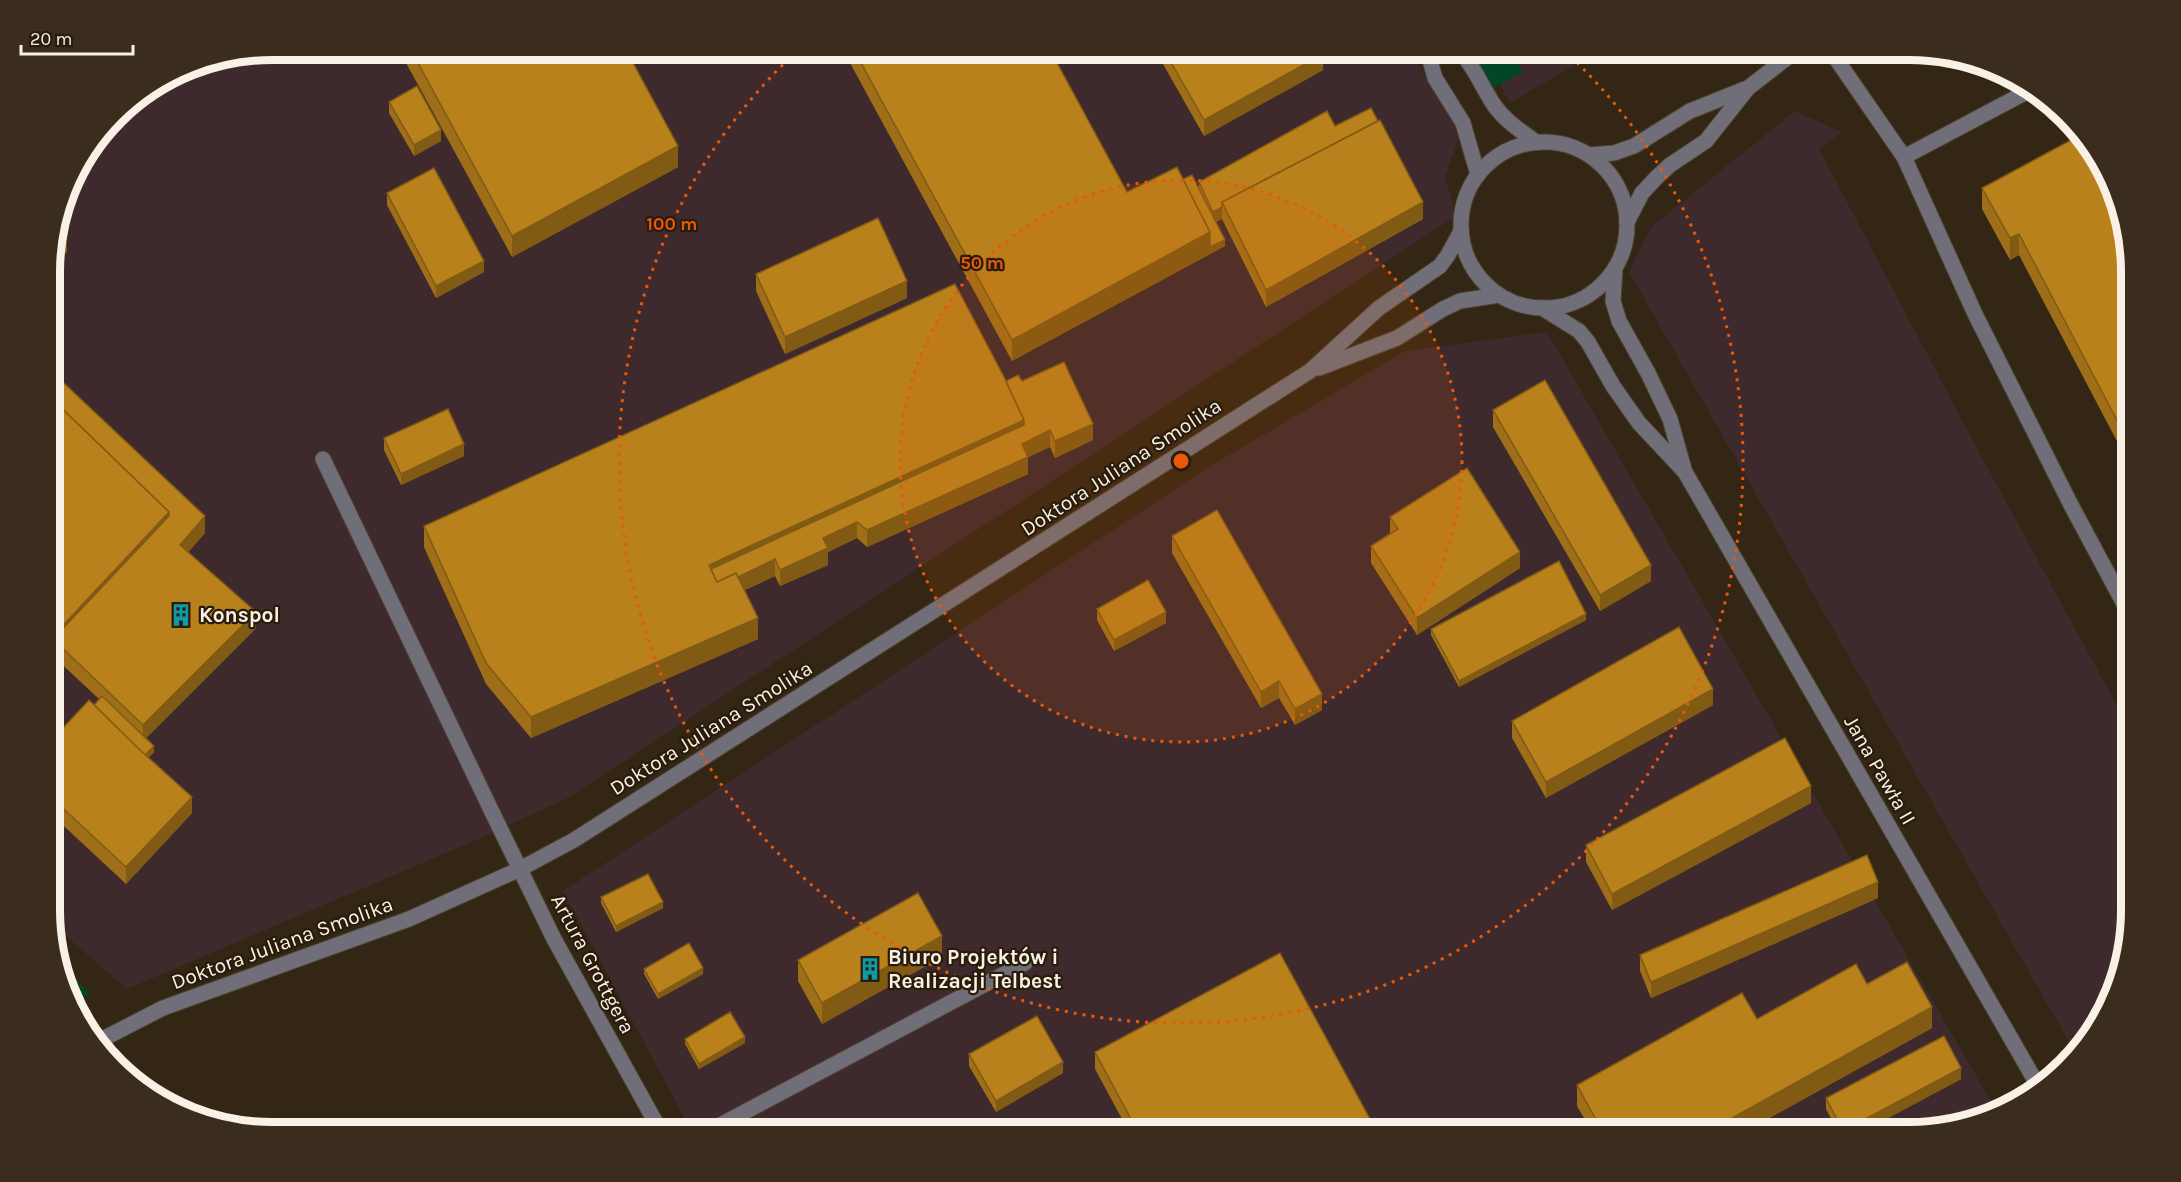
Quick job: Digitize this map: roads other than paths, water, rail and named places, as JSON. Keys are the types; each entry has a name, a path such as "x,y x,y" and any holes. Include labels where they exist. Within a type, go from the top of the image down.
{"street":[{"path":"1430,60 1435,78 1463,123 1478,175"},
{"path":"1468,60 1501,114 1536,142"},
{"path":"1627,222 1642,193 1670,165 1706,141 1748,88 1784,60"},
{"path":"1837,60 1904,157 1975,314 2071,505 2121,598"},
{"path":"1589,155 1614,153 1634,146 1690,111 1748,88"},
{"path":"1904,157 2023,94"},
{"path":"1536,142 1559,143 1589,155 1612,177 1620,191 1627,222 1626,238 1615,268 1606,281 1580,300 1565,306 1542,308 1519,304 1499,295 1481,280 1468,261 1461,240 1460,216 1466,195 1478,175 1494,158 1514,147 1536,142"},
{"name":"Doktora Juliana Smolika","path":"104,1039 163,1008 409,919 520,869 574,840 1310,371 1379,308 1440,266 1461,231"},
{"name":"Jana Pawła II","path":"1615,268 1613,301 1619,321 1670,419 1685,472"},
{"name":"Doktora Juliana Smolika","path":"1310,371 1397,338 1460,301 1499,295"},
{"name":"Jana Pawła II","path":"1542,308 1579,331 1639,423 1685,472 2035,1080"},
{"name":"Artura Grottgera","path":"323,459 554,939 655,1122"},
{"path":"726,1122 1025,963"}],"place":[{"name":"Konspol","path":"181,615"},
{"name":"Biuro Projektów i Realizacji Telbest","path":"870,969"}]}
